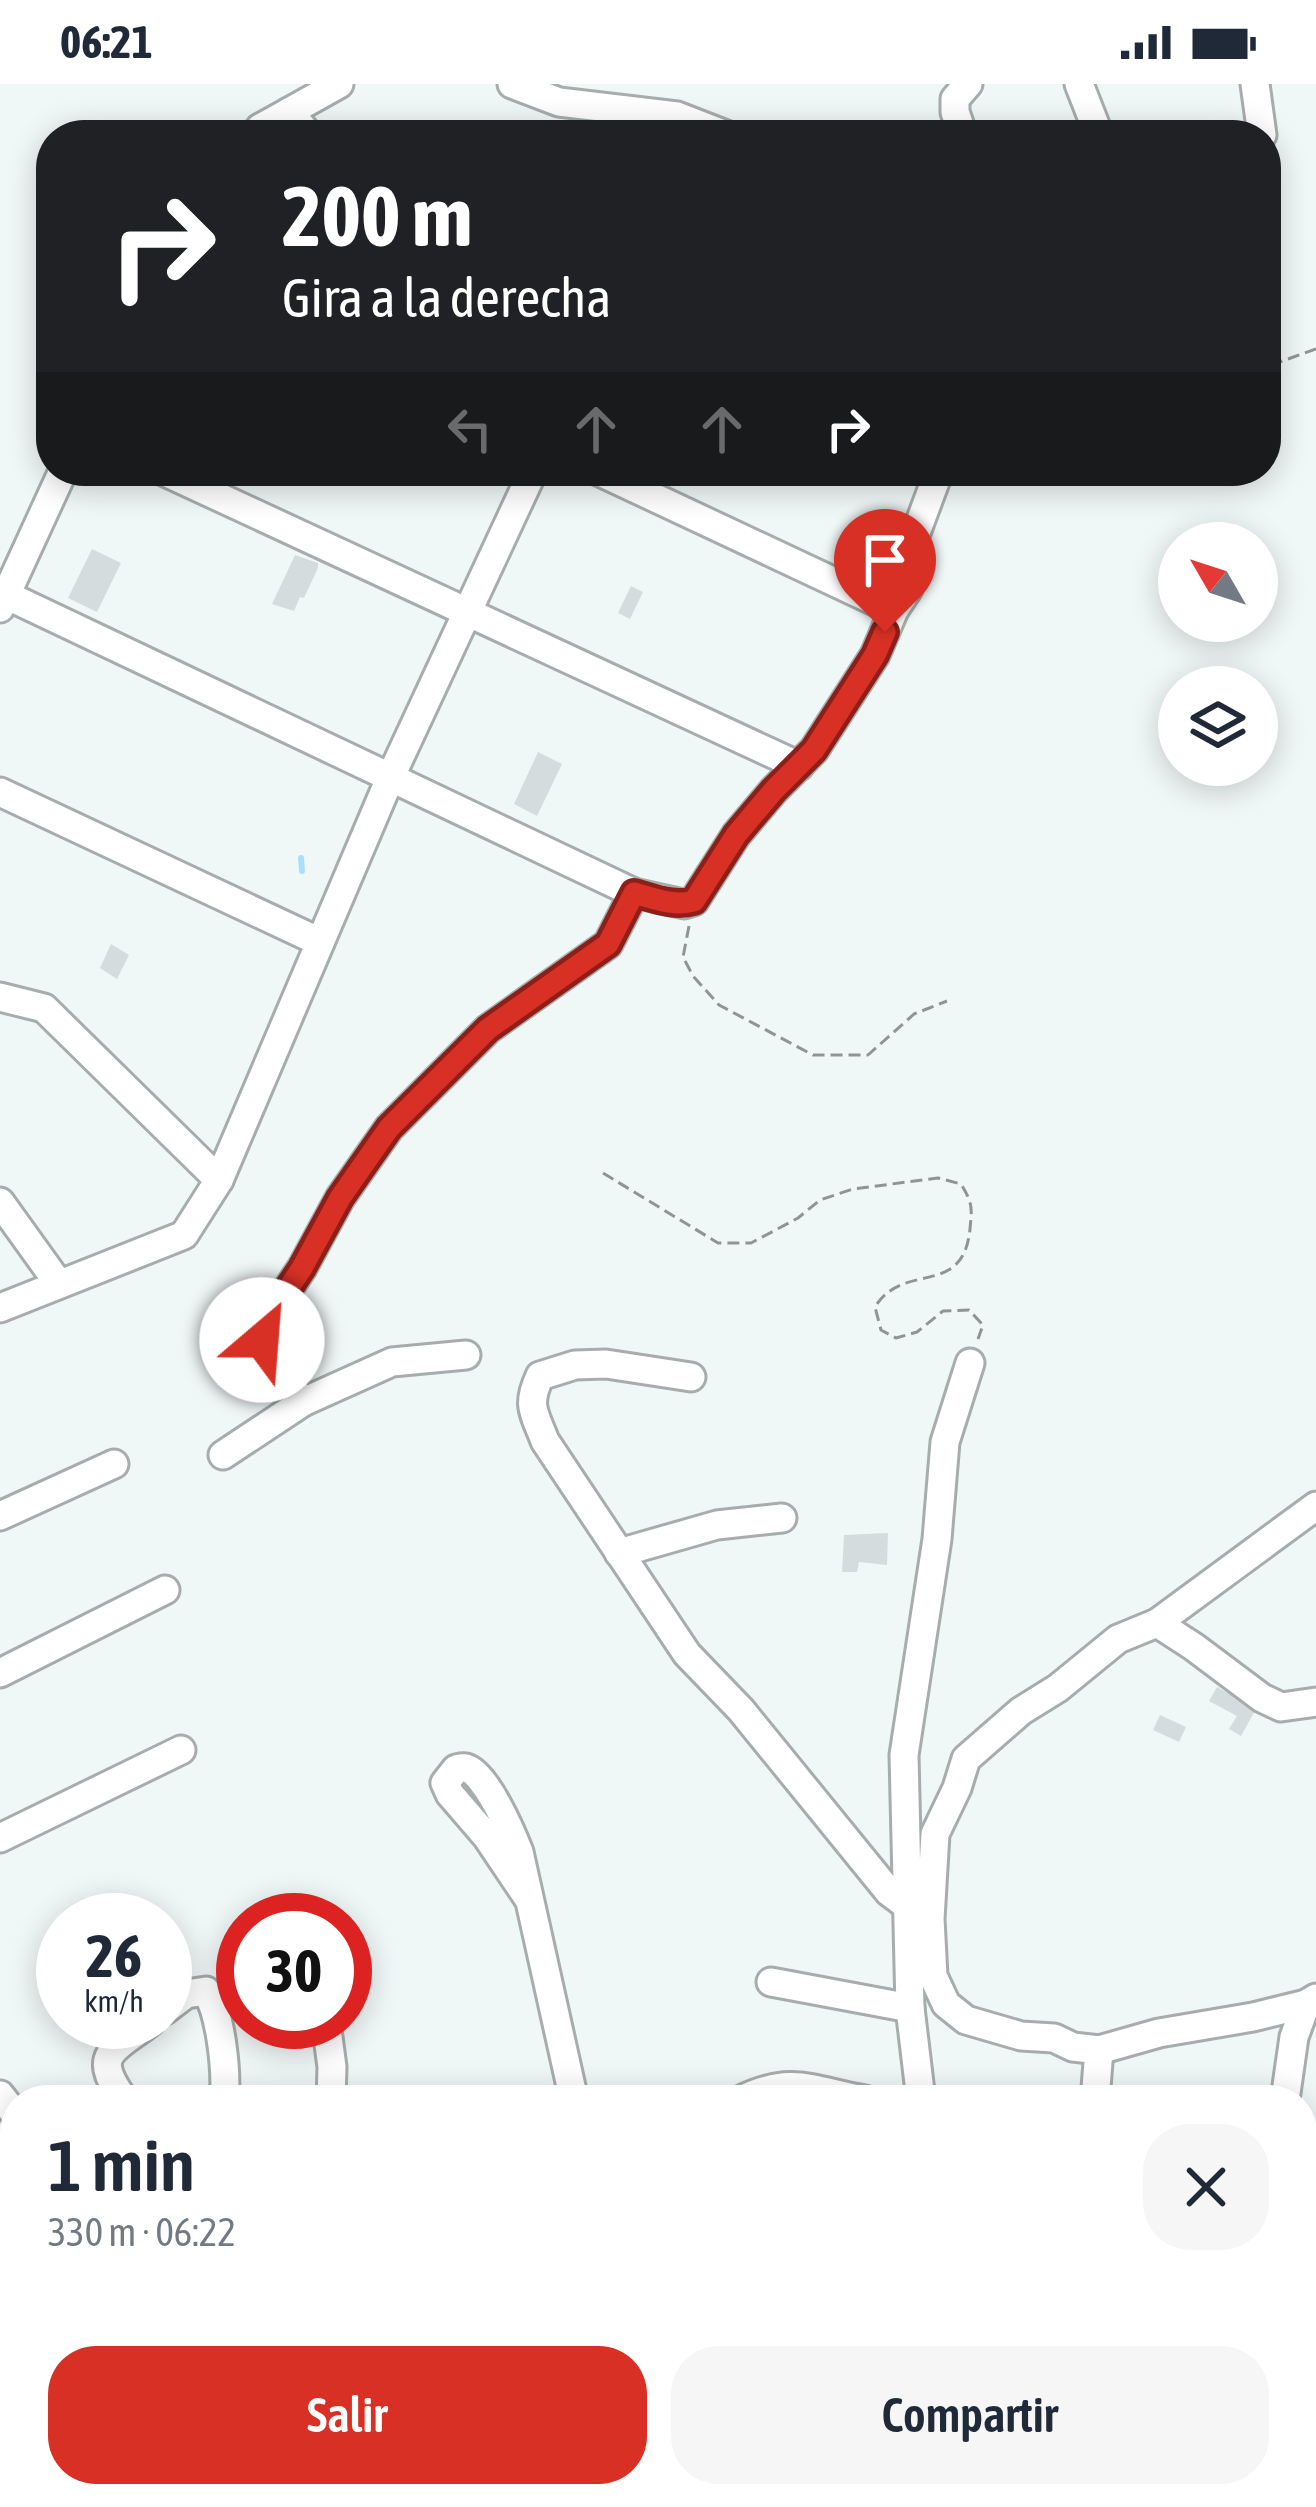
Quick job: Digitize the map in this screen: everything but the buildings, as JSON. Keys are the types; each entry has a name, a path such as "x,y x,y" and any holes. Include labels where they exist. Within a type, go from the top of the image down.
{"street":[{"path":"274,120 339,84"},
{"path":"512,84 559,102 687,120"},
{"path":"958,120 955,99 968,84"},
{"path":"1079,84 1094,120"},
{"path":"1255,84 1260,120"},
{"path":"289,112 296,120"},
{"path":"56,486 3,602 392,776 634,893 684,904 694,901 736,835 814,750 875,655 908,589 907,557 933,486"},
{"path":"195,486 799,766"},
{"path":"0,1308 184,1235 219,1180 392,776 526,486"},
{"path":"630,486 894,610"},
{"path":"0,792 320,943"},
{"path":"303,1402 262,1340 266,1322 340,1198 389,1128 488,1029 608,944 634,893"},
{"path":"0,997 44,1008 219,1180"},
{"path":"0,1202 58,1285"},
{"path":"223,1455 303,1402 392,1362 466,1354"},
{"path":"919,2085 910,2008 904,1755 937,1539 945,1442 970,1363"},
{"path":"691,1377 606,1364 575,1365 540,1376 530,1396 545,1441 688,1654 741,1710 889,1892 909,1907"},
{"path":"0,1516 114,1464"},
{"path":"1311,2001 1099,2050 1073,2047 1054,2038 1021,2036 966,2020 946,2004 933,1976 930,1919 935,1834 966,1760 1021,1711 1118,1639 1157,1623 1316,1506"},
{"path":"619,1553 717,1525 782,1518"},
{"path":"0,1673 165,1590"},
{"path":"1157,1623 1262,1698 1281,1707 1316,1702"},
{"path":"0,1838 181,1750"},
{"path":"528,1898 571,2085"},
{"path":"771,1982 910,2008"},
{"path":"192,1993 206,1991 212,1997 220,2030 223,2085"},
{"path":"1287,2085 1294,2037 1311,2001"},
{"path":"113,2085 106,2064 115,2049"},
{"path":"330,2049 331,2085"},
{"path":"1096,2085 1099,2050"}],"path":[{"path":"1281,361 1316,349"},
{"path":"694,901 683,957 693,976 719,1005 813,1055 868,1054 914,1014 947,1001"},
{"path":"603,1173 718,1243 751,1243 820,1201 854,1189 938,1178 961,1184 972,1203 968,1252 953,1270 905,1282 884,1292 875,1306 881,1330 896,1338 917,1331 943,1310 969,1310 983,1324 970,1363"}],"waterway":[{"path":"301,858 302,871"}],"route":[{"path":"262,1340 266,1322 340,1198 389,1128 488,1029 608,944 634,893 684,904 694,901 736,835 814,750 885,632"}]}
